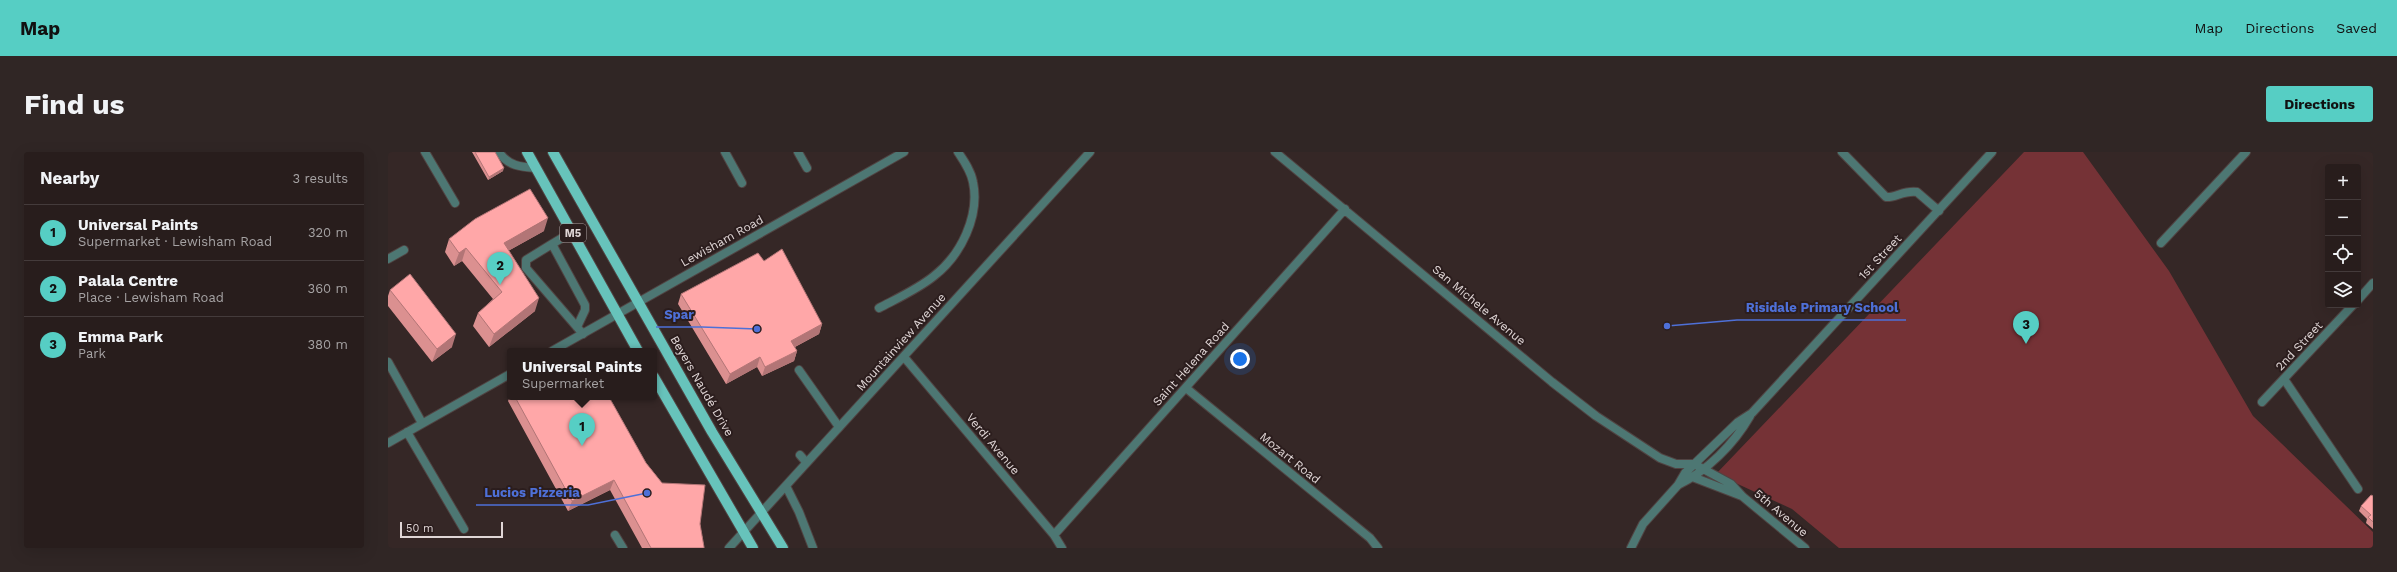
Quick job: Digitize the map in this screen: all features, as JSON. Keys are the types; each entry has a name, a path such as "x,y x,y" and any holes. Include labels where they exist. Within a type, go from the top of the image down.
{"main road":[{"name":"M5","path":"527,152 636,348"},
{"name":"Beyers Naudé Drive","path":"552,152 783,548"},
{"path":"657,382 753,548"}],"street":[{"path":"425,152 455,203"},
{"path":"499,152 505,160 514,165 536,168"},
{"path":"725,152 742,183"},
{"path":"798,152 807,168"},
{"name":"Lewisham Road","path":"557,348 617,315 638,301 904,152"},
{"path":"879,308 935,276 962,245 968,230 974,195 970,172 958,152"},
{"name":"Mountainview Avenue","path":"729,548 1090,152"},
{"name":"San Michele Avenue","path":"1276,152 1558,387 1660,458 1676,464 1694,464 1703,468 1731,484 1742,496"},
{"path":"1842,152 1886,197 1893,197 1903,192 1917,192 1939,211"},
{"name":"1st Street","path":"1694,478 1734,439 1752,413 1992,152"},
{"path":"2161,243 2246,152"},
{"name":"Saint Helena Road","path":"1054,535 1345,209"},
{"path":"572,232 526,260 526,268 583,334"},
{"path":"552,244 585,305 585,310 577,327"},
{"path":"388,258 404,250"},
{"path":"2361,297 2373,283"},
{"name":"2nd Street","path":"2262,402 2350,308"},
{"name":"Verdi Avenue","path":"904,357 1054,535 1062,548"},
{"path":"388,362 422,423"},
{"path":"799,370 839,427"},
{"path":"388,443 507,376"},
{"path":"2284,379 2358,489"},
{"name":"Mozart Road","path":"1186,388 1370,538 1378,548"},
{"name":"1st Street","path":"1678,485 1685,473 1694,464 1738,422 1752,413"},
{"path":"407,432 464,529"},
{"path":"800,455 806,462"},
{"name":"San Michele Avenue","path":"1676,464 1685,473 1694,478 1742,496"},
{"path":"1631,548 1643,524 1678,485 1694,478"},
{"path":"786,486 799,512 813,548"},
{"name":"5th Avenue","path":"1742,496 1805,548"},
{"path":"615,535 623,548"}],"shaded area":[{"path":"2024,152 2083,152 2169,271 2253,416 2373,532 2373,548 1839,548 1792,509 1716,474"}],"building":[{"path":"475,152 495,152 504,168 489,177"},
{"path":"530,189 548,218 504,243 539,298 494,334 478,313 502,292 466,248 459,253 449,239 475,219"},
{"path":"782,249 822,324 791,341 797,351 765,367 760,357 730,374 681,294 758,253 764,261"},
{"path":"410,274 456,334 437,349 390,290"},
{"path":"517,400 611,400 646,463 662,483 705,485 700,524 704,548 651,548 614,480 572,501"},
{"path":"2371,495 2373,496 2373,522 2368,517 2371,515 2361,506"}],"place":[{"name":"Palala Centre","path":"500,285"},
{"name":"Risidale Primary School","path":"1667,326"},
{"name":"Spar","path":"757,329"},
{"name":"Emma Park","path":"2026,344"},
{"name":"Universal Paints","path":"582,446"},
{"name":"Lucios Pizzeria","path":"647,493"}]}
